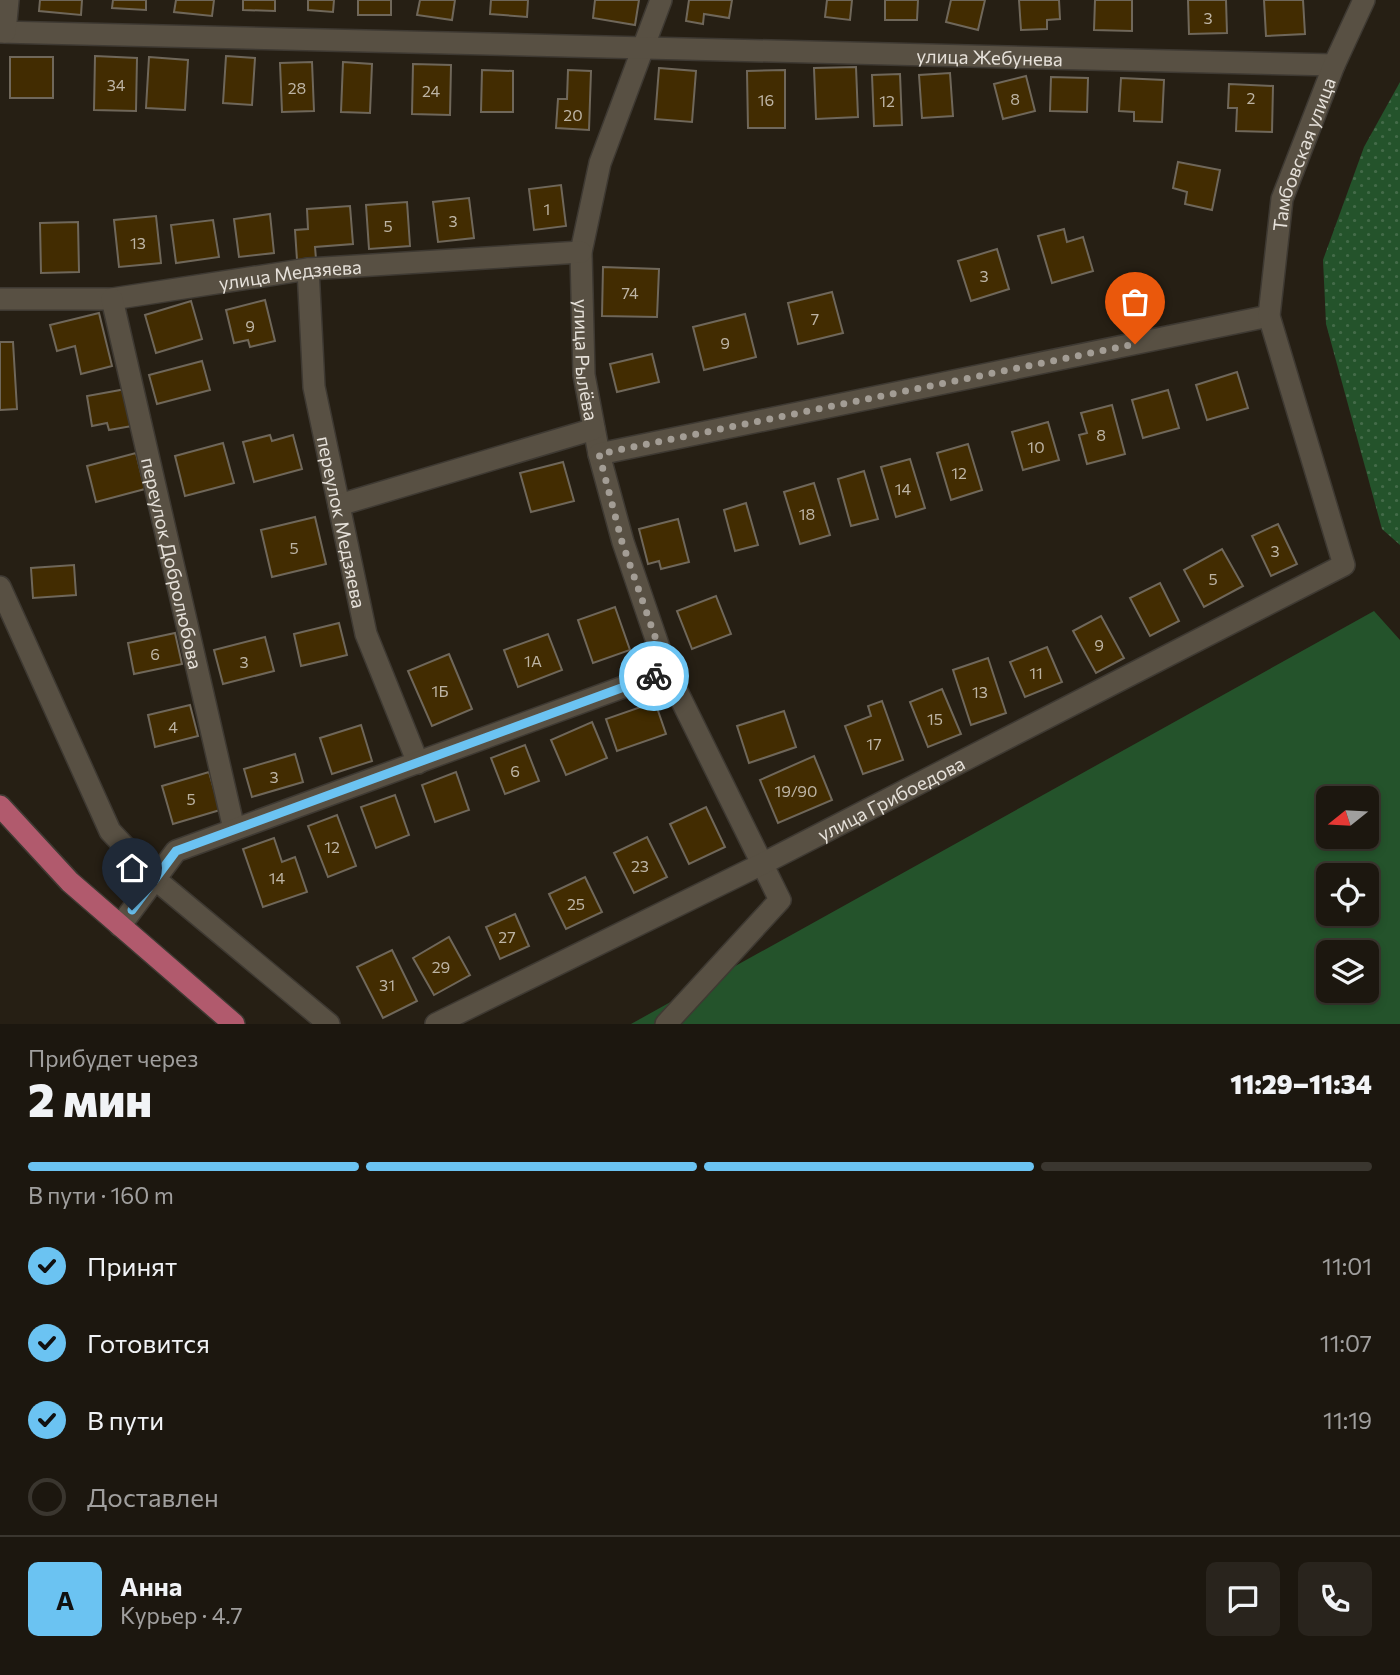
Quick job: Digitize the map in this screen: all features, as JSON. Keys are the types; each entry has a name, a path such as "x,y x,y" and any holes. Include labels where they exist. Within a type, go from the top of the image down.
{"main road":[{"path":"0,806 70,882 234,1024"}],"street":[{"path":"2,32 8,0"},
{"name":"улица Рылёва","path":"661,0 600,163 581,252 584,375 599,454 622,542 667,671 780,900 666,1024"},
{"name":"Тамбовская улица","path":"1269,316 1282,199 1334,65 1364,0"},
{"name":"улица Жебунева","path":"2,32 646,45 1334,65"},
{"name":"улица Медзяева","path":"0,299 112,299 308,269 581,252"},
{"name":"переулок Медзяева","path":"308,269 314,387 366,634 418,763"},
{"name":"переулок Добролюбова","path":"112,299 234,829"},
{"path":"599,454 1269,316"},
{"name":"улица Грибоедова","path":"436,1024 478,1015 764,863 1344,565 1269,316"},
{"path":"339,505 594,429"},
{"path":"0,587 110,831 155,879 329,1024"},
{"path":"120,926 176,851 667,671"}],"green space":[{"path":"1400,82 1400,545 1382,529 1326,324 1323,260 1364,147"},
{"path":"1374,611 1400,640 1400,1024 631,1024"}],"building":[{"path":"40,0 82,0 81,15 39,11"},
{"path":"113,0 146,0 146,10 112,8"},
{"path":"176,0 214,0 212,16 174,12"},
{"path":"243,0 275,0 275,11 243,10"},
{"path":"308,0 334,0 333,12 308,10"},
{"path":"358,0 391,0 391,15 358,15"},
{"path":"420,0 455,0 452,20 417,15"},
{"path":"491,0 528,0 527,17 490,14"},
{"path":"595,0 639,0 635,25 593,18"},
{"path":"689,0 732,0 729,18 704,14 703,24 686,21"},
{"path":"827,0 852,0 850,20 825,17"},
{"path":"885,0 918,0 917,20 885,20"},
{"path":"951,0 985,0 978,30 946,22"},
{"path":"1019,0 1059,0 1060,19 1047,20 1047,29 1021,30"},
{"path":"1095,0 1132,0 1132,31 1094,30"},
{"path":"1188,0 1226,0 1227,33 1189,34"},
{"path":"1264,0 1303,0 1305,34 1266,36"},
{"path":"95,56 137,58 136,111 94,110"},
{"path":"226,56 255,58 252,105 223,103"},
{"path":"10,57 53,57 53,98 10,98"},
{"path":"149,57 188,60 185,110 146,108"},
{"path":"312,62 314,111 282,112 280,63"},
{"path":"343,62 372,64 370,113 341,112"},
{"path":"413,64 451,65 450,115 412,114"},
{"path":"856,67 858,117 816,119 814,68"},
{"path":"659,68 696,71 692,122 655,119"},
{"path":"482,70 513,71 513,112 481,112"},
{"path":"568,70 591,71 589,130 556,128 558,99 567,99"},
{"path":"785,70 785,128 748,128 747,71"},
{"path":"950,73 953,116 922,118 919,75"},
{"path":"900,74 902,125 874,126 872,75"},
{"path":"1026,76 1035,111 1003,119 994,84"},
{"path":"1051,77 1088,78 1087,112 1050,111"},
{"path":"1121,78 1164,80 1162,122 1134,121 1134,112 1119,111"},
{"path":"1229,84 1273,86 1272,132 1236,131 1237,108 1228,108"},
{"path":"1178,162 1220,170 1212,210 1185,204 1187,192 1173,188"},
{"path":"561,185 566,226 534,230 529,189"},
{"path":"469,198 474,238 438,242 433,202"},
{"path":"407,202 410,246 369,249 366,205"},
{"path":"350,206 353,244 315,247 316,259 297,260 295,230 308,229 307,209"},
{"path":"270,214 274,253 239,257 234,219"},
{"path":"156,216 161,263 119,267 114,220"},
{"path":"213,220 219,257 176,263 171,225"},
{"path":"78,222 79,272 41,273 40,223"},
{"path":"1064,229 1067,242 1083,237 1093,271 1052,283 1038,236"},
{"path":"997,249 1009,289 971,301 958,261"},
{"path":"603,267 659,269 657,317 602,316"},
{"path":"832,292 843,333 798,344 788,303"},
{"path":"265,300 275,341 250,347 248,340 234,343 226,310"},
{"path":"191,301 202,339 156,353 145,315"},
{"path":"99,313 112,366 81,374 75,346 57,351 50,325"},
{"path":"745,314 756,357 704,370 693,327"},
{"path":"0,342 13,342 17,409 0,410"},
{"path":"652,354 659,382 617,392 610,364"},
{"path":"202,361 210,390 157,404 149,375"},
{"path":"1237,372 1248,408 1207,420 1196,385"},
{"path":"126,389 132,426 109,430 107,423 92,426 87,396"},
{"path":"1168,390 1179,428 1143,438 1132,400"},
{"path":"1112,405 1125,454 1087,464 1079,435 1087,433 1081,413"},
{"path":"1048,422 1059,460 1023,470 1012,432"},
{"path":"270,435 272,441 293,435 302,469 254,482 243,442"},
{"path":"223,443 234,483 185,496 175,456"},
{"path":"968,444 982,490 951,500 937,453"},
{"path":"136,453 145,489 96,502 87,466"},
{"path":"910,459 925,508 896,517 881,467"},
{"path":"563,462 574,501 531,512 520,473"},
{"path":"864,471 878,519 851,526 838,479"},
{"path":"814,483 830,535 800,544 784,492"},
{"path":"746,503 758,545 735,551 724,510"},
{"path":"315,517 326,564 272,577 261,530"},
{"path":"678,519 689,562 661,569 659,561 648,564 639,529"},
{"path":"1278,524 1297,564 1271,576 1252,536"},
{"path":"1222,549 1243,586 1204,607 1184,570"},
{"path":"74,565 76,595 33,598 31,568"},
{"path":"1160,583 1179,621 1150,636 1130,598"},
{"path":"716,596 731,634 692,649 677,611"},
{"path":"615,607 630,650 593,663 578,620"},
{"path":"1101,616 1124,658 1096,673 1073,631"},
{"path":"339,623 347,655 301,666 294,634"},
{"path":"175,633 182,664 134,674 128,643"},
{"path":"548,634 562,670 518,687 504,650"},
{"path":"265,637 274,671 223,684 214,650"},
{"path":"1047,647 1062,682 1025,697 1010,662"},
{"path":"449,654 472,709 432,726 408,671"},
{"path":"988,658 1006,713 971,725 953,670"},
{"path":"942,689 961,734 928,747 910,702"},
{"path":"882,701 903,760 863,774 845,726 871,716 868,706"},
{"path":"655,702 666,734 617,751 606,719"},
{"path":"190,705 198,736 155,747 148,715"},
{"path":"784,711 796,747 749,763 737,726"},
{"path":"592,722 607,758 566,775 551,740"},
{"path":"361,725 372,761 332,774 320,738"},
{"path":"525,745 539,781 505,794 491,758"},
{"path":"295,754 303,782 252,797 244,769"},
{"path":"814,756 832,800 778,823 760,780"},
{"path":"209,772 220,810 173,824 162,786"},
{"path":"456,772 469,810 435,822 422,785"},
{"path":"395,795 409,835 376,848 361,807"},
{"path":"706,807 725,847 689,864 670,824"},
{"path":"337,815 356,866 328,877 308,826"},
{"path":"647,837 667,877 634,893 614,853"},
{"path":"274,838 282,862 295,857 307,892 263,907 243,849"},
{"path":"585,877 602,912 566,929 549,894"},
{"path":"515,914 529,946 500,959 486,927"},
{"path":"449,937 470,975 434,995 413,958"},
{"path":"392,950 417,1001 383,1018 357,967"}],"way so far":[{"path":"654,676 667,671 622,542 599,454 1135,344"}],"route":[{"path":"132,910 176,851 654,676"}]}
